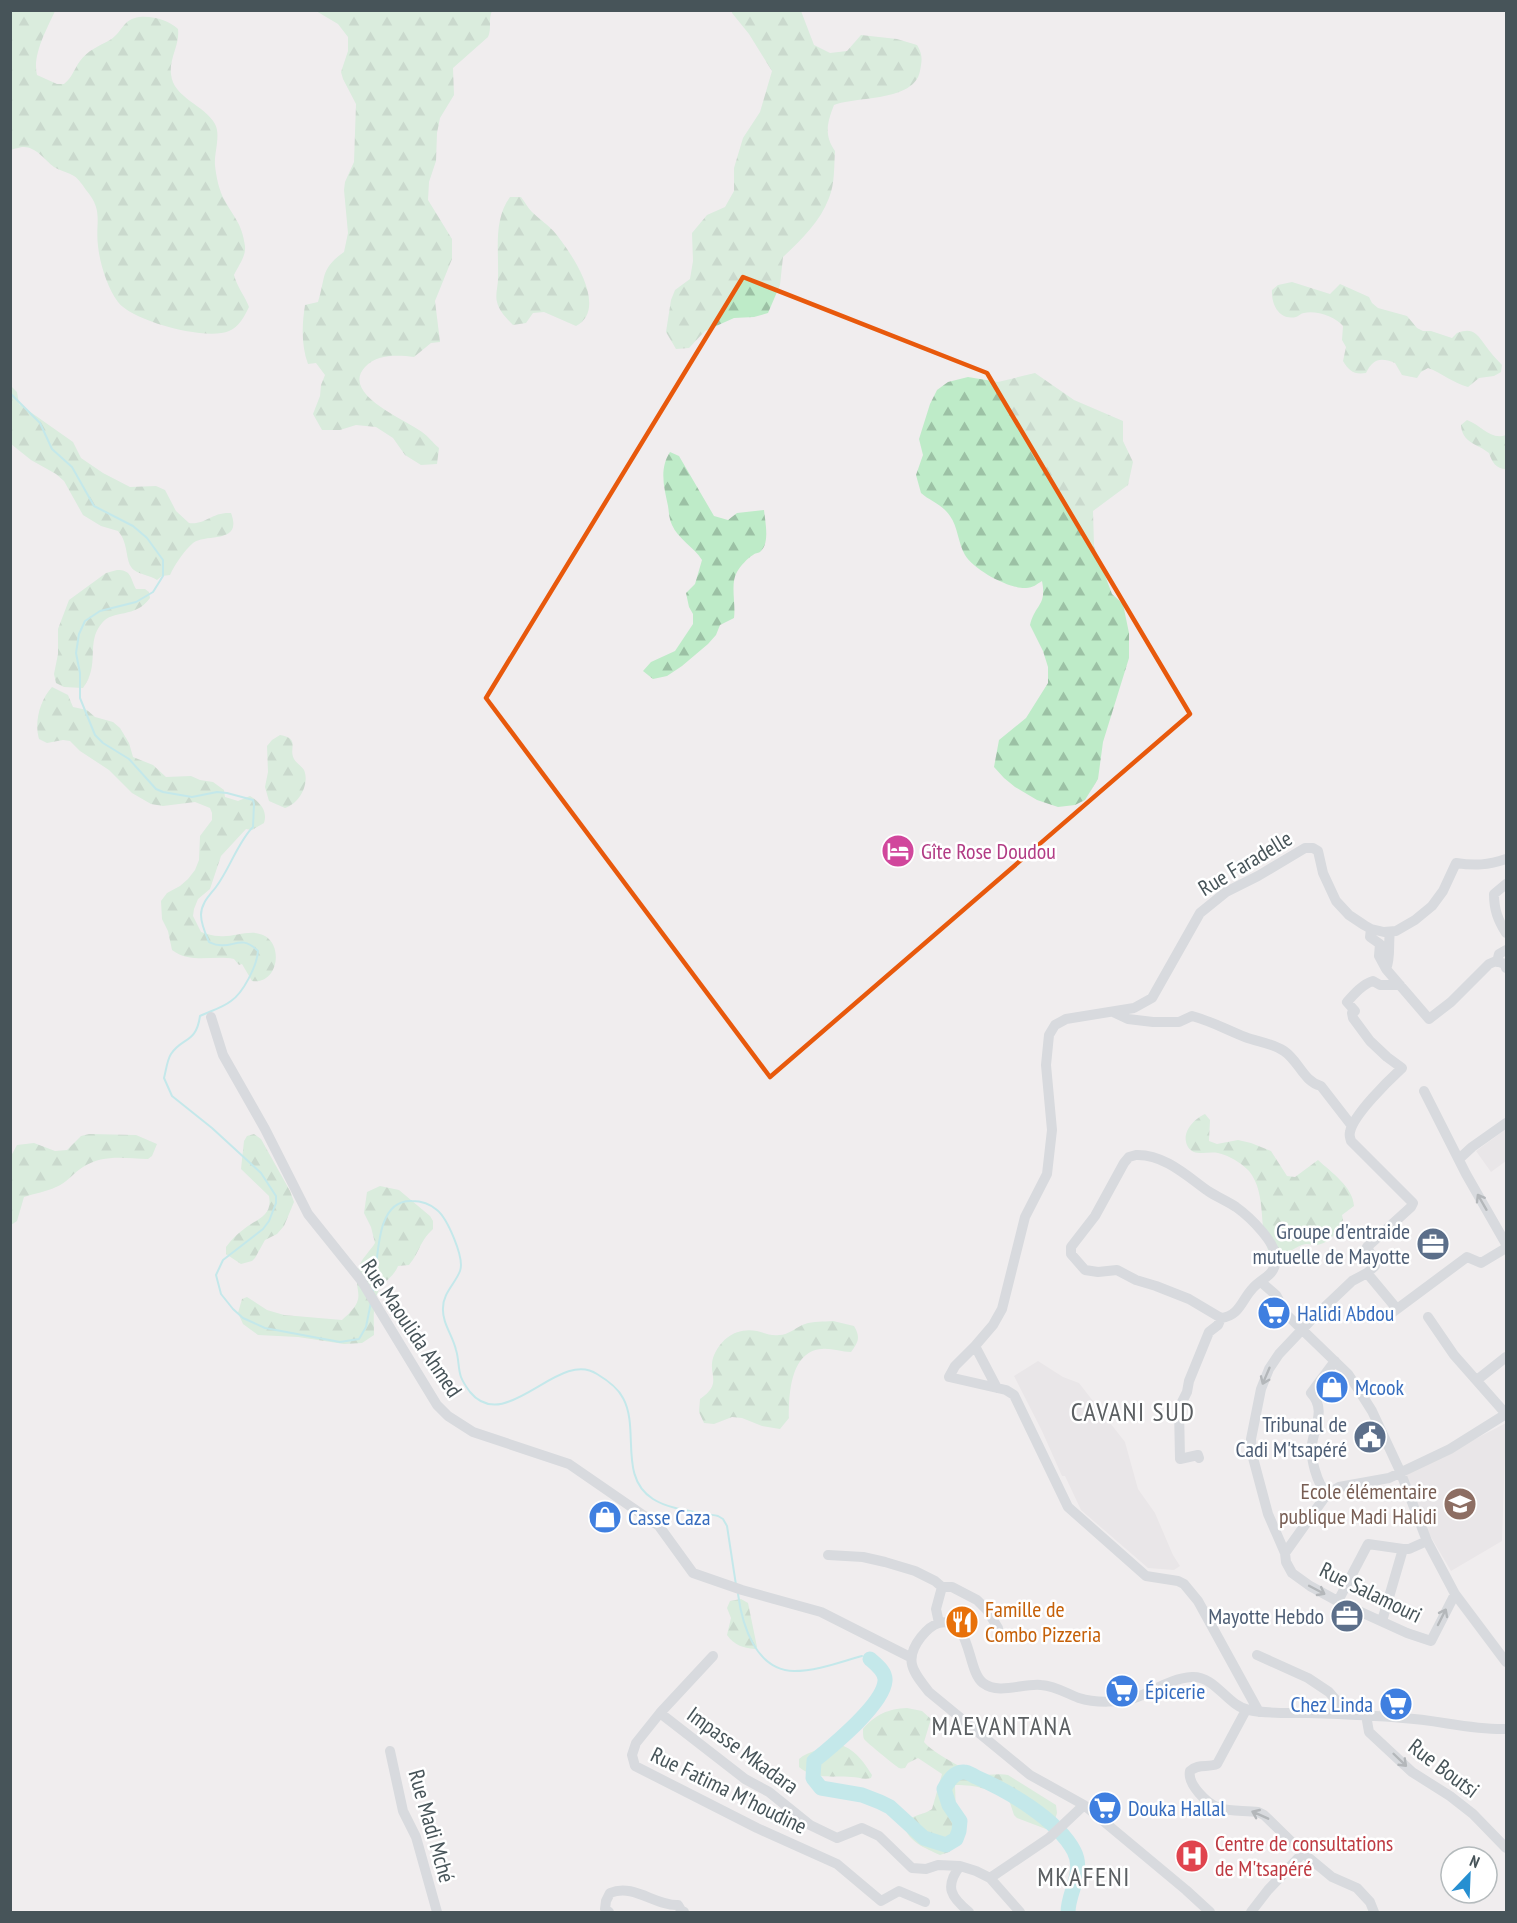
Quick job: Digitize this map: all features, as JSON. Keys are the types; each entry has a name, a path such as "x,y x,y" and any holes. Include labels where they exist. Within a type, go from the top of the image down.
{"street":[{"name":"Rue Faradelle","path":"997,1388 949,1377 955,1366 993,1325 1002,1309 1025,1217 1047,1174 1052,1130 1046,1065 1050,1035 1055,1025 1066,1019 1134,1008 1152,998 1200,913 1226,892 1305,848 1318,851 1323,873 1336,901 1349,915 1371,929 1390,932"},
{"path":"1386,969 1390,961 1388,952 1390,932 1415,920 1438,900 1456,863 1478,866 1494,864 1506,859"},
{"path":"1506,884 1494,894 1494,902 1498,920 1506,933"},
{"path":"1371,929 1370,937 1380,944 1380,956 1386,969 1429,1019 1451,1002 1489,964 1502,964 1499,954 1506,950"},
{"path":"1400,985 1380,985 1373,981 1360,987 1347,1002 1355,1011 1352,1013 1353,1017 1370,1041 1402,1068 1382,1087 1349,1132 1351,1141 1413,1203 1367,1249 1375,1264 1367,1273 1393,1312 1467,1257 1481,1263 1506,1246 1424,1091"},
{"path":"1113,1012 1128,1019 1153,1022 1179,1022 1192,1016 1244,1037 1280,1048 1294,1059 1313,1084 1321,1086 1352,1126"},
{"name":"Rue Maoulida Ahmed","path":"211,1017 223,1055 265,1129 308,1214 361,1280 437,1405 448,1416 473,1432 569,1464 659,1526 693,1573 742,1590 821,1612 910,1657"},
{"path":"1460,1160 1472,1147 1506,1123"},
{"path":"1141,1155 1163,1160 1189,1175 1209,1192 1237,1208 1259,1227 1276,1250 1276,1261 1270,1276 1261,1282 1254,1287 1238,1310 1221,1318 1190,1299 1136,1280 1117,1270 1098,1272 1085,1270 1071,1254 1071,1247 1095,1216 1103,1203 1105,1194 1129,1157 1141,1155"},
{"name":"Rue Salamouri","path":"1367,1273 1352,1281 1301,1329 1269,1369 1261,1389 1251,1439 1252,1454 1268,1514 1292,1573 1338,1601 1382,1621 1431,1641 1455,1593"},
{"path":"1261,1282 1276,1295 1287,1315 1348,1374 1372,1411 1400,1471 1427,1540 1455,1593 1506,1662"},
{"path":"1285,1553 1327,1494 1339,1487 1389,1478 1450,1449 1506,1414 1454,1355 1428,1317"},
{"path":"1199,1458 1195,1455 1180,1459 1179,1408 1209,1332 1218,1325 1221,1318"},
{"path":"975,1346 997,1388 1014,1395 1018,1401 1068,1508 1146,1576 1184,1584 1198,1601 1258,1712"},
{"path":"1477,1380 1506,1357"},
{"path":"1327,1494 1319,1482 1312,1453 1320,1407 1311,1393 1335,1361"},
{"path":"1338,1601 1368,1544 1403,1549 1427,1540"},
{"path":"1382,1621 1403,1549"},
{"path":"828,1555 863,1557 915,1571 942,1587 952,1587 977,1600 987,1610 998,1628"},
{"path":"939,1623 936,1609 942,1587"},
{"path":"1210,1912 1084,1805 1030,1775 929,1692 916,1675 910,1657 915,1644 925,1632 939,1623 957,1628 965,1637 978,1678 994,1688 1039,1684 1097,1702 1135,1698 1169,1682 1194,1677 1203,1679 1246,1710 1366,1715 1427,1720 1481,1730 1506,1729"},
{"path":"1257,1655 1308,1678 1329,1692 1344,1709 1344,1714"},
{"name":"Rue Fatima M'houdine","path":"713,1656 660,1713 636,1743 632,1755 635,1766 757,1828 837,1864 881,1901 899,1892 925,1902"},
{"path":"1246,1710 1217,1764 1200,1766 1190,1771 1192,1784 1215,1806 1258,1812 1264,1815 1303,1853 1332,1877 1357,1888 1370,1902 1374,1912"},
{"name":"Impasse Mkadara","path":"660,1713 744,1779 769,1792 810,1825 837,1838 862,1828 879,1836 912,1868 926,1869 938,1865 960,1866"},
{"name":"Rue Boutsi","path":"1366,1715 1369,1732 1412,1772 1473,1814 1506,1848"},
{"name":"Rue Madi Mché","path":"390,1751 404,1811 416,1837 437,1912"},
{"path":"990,1878 1049,1838 1084,1805"},
{"path":"1251,1912 1303,1853"},
{"path":"969,1912 950,1889 951,1878 960,1866 966,1866 990,1878 1020,1912"},
{"path":"607,1911 606,1901 610,1893 616,1890 647,1895 670,1905 678,1905 684,1912"}],"highlighted area":[{"path":"743,277 987,373 1190,714 770,1077 486,698"}],"shaded area":[{"path":"1506,1129 1506,1161 1491,1172 1476,1151"},
{"path":"1038,1361 1063,1377 1079,1383 1125,1442 1138,1489 1155,1513 1180,1566 1174,1570 1148,1568 1081,1510 1014,1376"},
{"name":"Ecole élémentaire publique Madi Halidi","path":"1506,1423 1502,1541 1451,1571 1428,1532 1406,1475"}],"green space":[{"path":"10,11 55,11 41,42 36,67 37,75 57,84 67,82 83,57 112,38 131,19 152,17 178,29 171,68 173,82 183,95 210,117 217,128 215,165 218,183 244,238 244,254 234,275 249,307 236,327 218,333 187,331 138,316 118,302 102,268 97,238 98,217 92,197 76,177 54,167 32,149 24,147 11,150"},
{"path":"316,11 492,11 488,37 453,68 454,95 440,118 436,161 429,182 428,200 452,239 452,259 435,301 440,342 431,343 414,357 394,356 375,360 365,367 360,377 361,387 378,405 422,432 439,448 437,464 421,465 405,455 393,438 376,427 356,425 340,430 322,430 313,414 325,375 316,363 308,364 303,342 304,312 305,305 318,302 327,269 344,252 348,233 344,190 354,162 356,104 341,72 348,51 348,37 338,24"},
{"path":"732,11 801,11 814,45 830,53 847,51 861,35 897,39 917,45 922,61 916,81 907,88 896,93 834,105 828,129 829,140 835,151 831,193 815,223 783,257 780,285 768,313 754,317 734,318 705,331 689,348 676,349 666,332 671,300 675,290 690,279 693,261 692,233 707,215 725,207 734,191 734,168 743,138 760,112 772,71"},
{"path":"510,197 521,197 532,212 556,234 578,267 588,294 589,307 585,318 576,326 544,312 533,313 526,323 513,325 500,309 496,296 498,236 501,216"},
{"path":"1292,282 1330,294 1340,284 1369,297 1378,308 1407,316 1417,328 1423,331 1431,331 1452,338 1462,331 1474,332 1502,365 1501,372 1494,376 1479,378 1468,387 1428,368 1417,378 1402,375 1395,363 1385,360 1374,362 1366,373 1355,373 1343,361 1346,347 1342,340 1343,326 1340,323 1320,313 1303,313 1290,318 1277,310 1272,290 1278,285"},
{"path":"1035,373 1074,400 1123,421 1123,441 1133,462 1128,485 1093,511 1094,546 1112,594 1123,604 1129,633 1129,658 1103,742 1098,779 1085,800 1075,805 1058,807 1037,800 1015,787 994,767 999,740 1026,718 1048,683 1048,667 1030,625 1042,600 1042,581 1035,586 1019,587 1002,582 976,567 965,555 950,516 921,493 916,475 923,455 919,439 937,390 948,382 968,377 998,382"},
{"path":"11,386 17,392 19,404 73,442 81,458 103,473 130,487 156,486 165,490 176,511 189,523 200,522 218,514 231,513 232,530 228,534 193,543 174,566 170,575 162,576 157,580 134,570 129,562 122,536 118,531 101,526 83,515 64,481 11,444"},
{"path":"1467,420 1496,436 1506,435 1506,469 1497,466 1489,453 1464,436 1461,425"},
{"path":"670,452 679,456 714,516 728,520 737,513 764,510 766,537 761,551 747,560 735,577 734,618 720,625 716,635 708,644 682,666 667,676 653,679 643,671 651,662 675,651 693,624 693,614 686,593 695,584 702,560 678,535 670,520 663,472"},
{"path":"117,570 128,573 136,589 145,589 149,592 150,598 138,609 112,616 102,623 94,638 91,671 83,688 64,687 56,683 54,674 58,654 58,629 69,600 106,573"},
{"path":"52,687 68,695 73,707 87,710 95,717 113,722 120,728 129,743 133,757 153,765 166,777 191,776 213,782 224,790 225,797 238,801 250,796 260,804 265,815 264,823 252,830 246,829 221,856 210,889 198,899 193,916 201,932 214,936 254,933 265,936 271,941 276,956 272,971 267,977 261,981 252,981 242,964 239,965 234,959 186,957 172,950 168,931 162,919 161,901 167,893 188,879 195,870 199,860 200,836 212,820 210,808 195,802 163,806 151,804 132,793 109,770 80,751 70,741 47,743 39,739 37,726 39,712 44,698"},
{"path":"280,735 292,741 294,759 303,769 306,781 299,798 285,808 269,801 265,787 268,772 267,746"},
{"path":"1205,1114 1210,1120 1209,1141 1217,1144 1238,1140 1271,1151 1287,1176 1295,1177 1318,1160 1335,1175 1350,1192 1354,1206 1342,1215 1343,1220 1333,1236 1321,1244 1304,1244 1283,1254 1270,1254 1264,1233 1261,1201 1255,1180 1249,1171 1227,1156 1218,1153 1197,1153 1188,1147 1186,1137 1189,1127"},
{"path":"89,1134 136,1135 157,1144 152,1156 148,1159 106,1158 98,1160 83,1167 60,1185 24,1197 17,1221 11,1225 11,1156 17,1145 34,1143 55,1151 67,1150 81,1136"},
{"path":"254,1134 261,1139 294,1202 284,1226 277,1234 265,1240 252,1261 241,1264 226,1254 226,1247 239,1233 266,1213 270,1203 269,1196 241,1169 244,1141 247,1136"},
{"path":"380,1186 399,1190 430,1216 433,1229 409,1265 398,1266 377,1293 374,1335 362,1343 344,1344 298,1337 258,1335 243,1324 238,1313 242,1299 247,1297 267,1310 284,1315 342,1320 351,1312 358,1299 359,1267 375,1243 364,1213 367,1192"},
{"path":"833,1321 854,1326 858,1337 857,1343 851,1352 822,1349 803,1357 797,1366 791,1387 789,1418 780,1429 732,1417 714,1424 704,1423 699,1412 700,1399 713,1384 713,1358 724,1340 742,1331 783,1335 808,1323"},
{"path":"741,1599 748,1603 757,1647 755,1649 739,1645 727,1635 731,1618 727,1608 730,1601"},
{"path":"907,1708 922,1711 931,1719 924,1742 942,1756 959,1766 983,1775 1008,1775 1056,1805 1057,1813 1053,1826 1046,1829 1017,1818 1009,1800 989,1790 955,1785 957,1844 949,1852 940,1855 913,1840 904,1825 913,1817 932,1809 942,1774 918,1758 908,1763 905,1768 899,1768 866,1741 863,1733 863,1729 878,1716 888,1711"},
{"path":"828,1742 843,1745 854,1752 868,1768 872,1775 871,1778 817,1775 799,1767 799,1759"}],"waterway":[{"path":"10,393 40,423 52,449 72,467 94,506 133,526 147,538 163,560 163,576 153,592 136,602 100,611 85,621 79,634 76,653 80,673 80,698 95,735 103,743 129,759 156,789 192,797 217,792 227,793 253,800 254,804 253,827 243,839 221,880 204,903 201,915 202,925 209,942 216,945 247,943 258,951 255,964 245,986 236,997 224,1006 200,1016 192,1036 171,1054 164,1078 172,1096 212,1128 261,1173 276,1196 276,1203 269,1221 263,1229 223,1260 216,1275 221,1294 243,1318 265,1328 340,1342 359,1339 366,1327 371,1302"},
{"path":"373,1291 380,1236 390,1211 399,1203 412,1201 419,1201 434,1208 441,1214 450,1229 460,1257 460,1271 445,1298 443,1314 455,1345 461,1377 470,1392 484,1403 500,1404 516,1399 566,1372 582,1369 605,1379 621,1394 628,1410 633,1466 642,1490 653,1499 668,1506 723,1519 727,1526 736,1585"},
{"path":"738,1594 747,1631 760,1654 769,1663 781,1669 811,1670 862,1656"},
{"path":"870,1659 884,1675 882,1691 876,1702 856,1724 814,1761 813,1778 821,1788 862,1795 890,1807 924,1838 946,1845 956,1839 959,1831 960,1821 949,1805 944,1789 957,1773 967,1772 1002,1790 1044,1817 1066,1839 1074,1851 1078,1867 1068,1912"}],"place":[{"name":"Gîte Rose Doudou","path":"898,851"},
{"name":"Groupe d'entraide mutuelle de Mayotte","path":"1433,1244"},
{"name":"Halidi Abdou","path":"1274,1313"},
{"name":"Mcook","path":"1332,1387"},
{"name":"Tribunal de Cadi M'tsapéré","path":"1370,1437"},
{"name":"Ecole élémentaire publique Madi Halidi","path":"1460,1504"},
{"name":"Casse Caza","path":"605,1517"},
{"name":"Mayotte Hebdo","path":"1347,1616"},
{"name":"Famille de Combo Pizzeria","path":"962,1622"},
{"name":"Épicerie","path":"1122,1691"},
{"name":"Chez Linda","path":"1396,1704"},
{"name":"Douka Hallal","path":"1105,1808"},
{"name":"Centre de consultations de M'tsapéré","path":"1192,1856"}],"district":[{"name":"CAVANI SUD","path":"1133,1411"},
{"name":"MAEVANTANA","path":"1002,1725"},
{"name":"MKAFENI","path":"1084,1876"}]}
